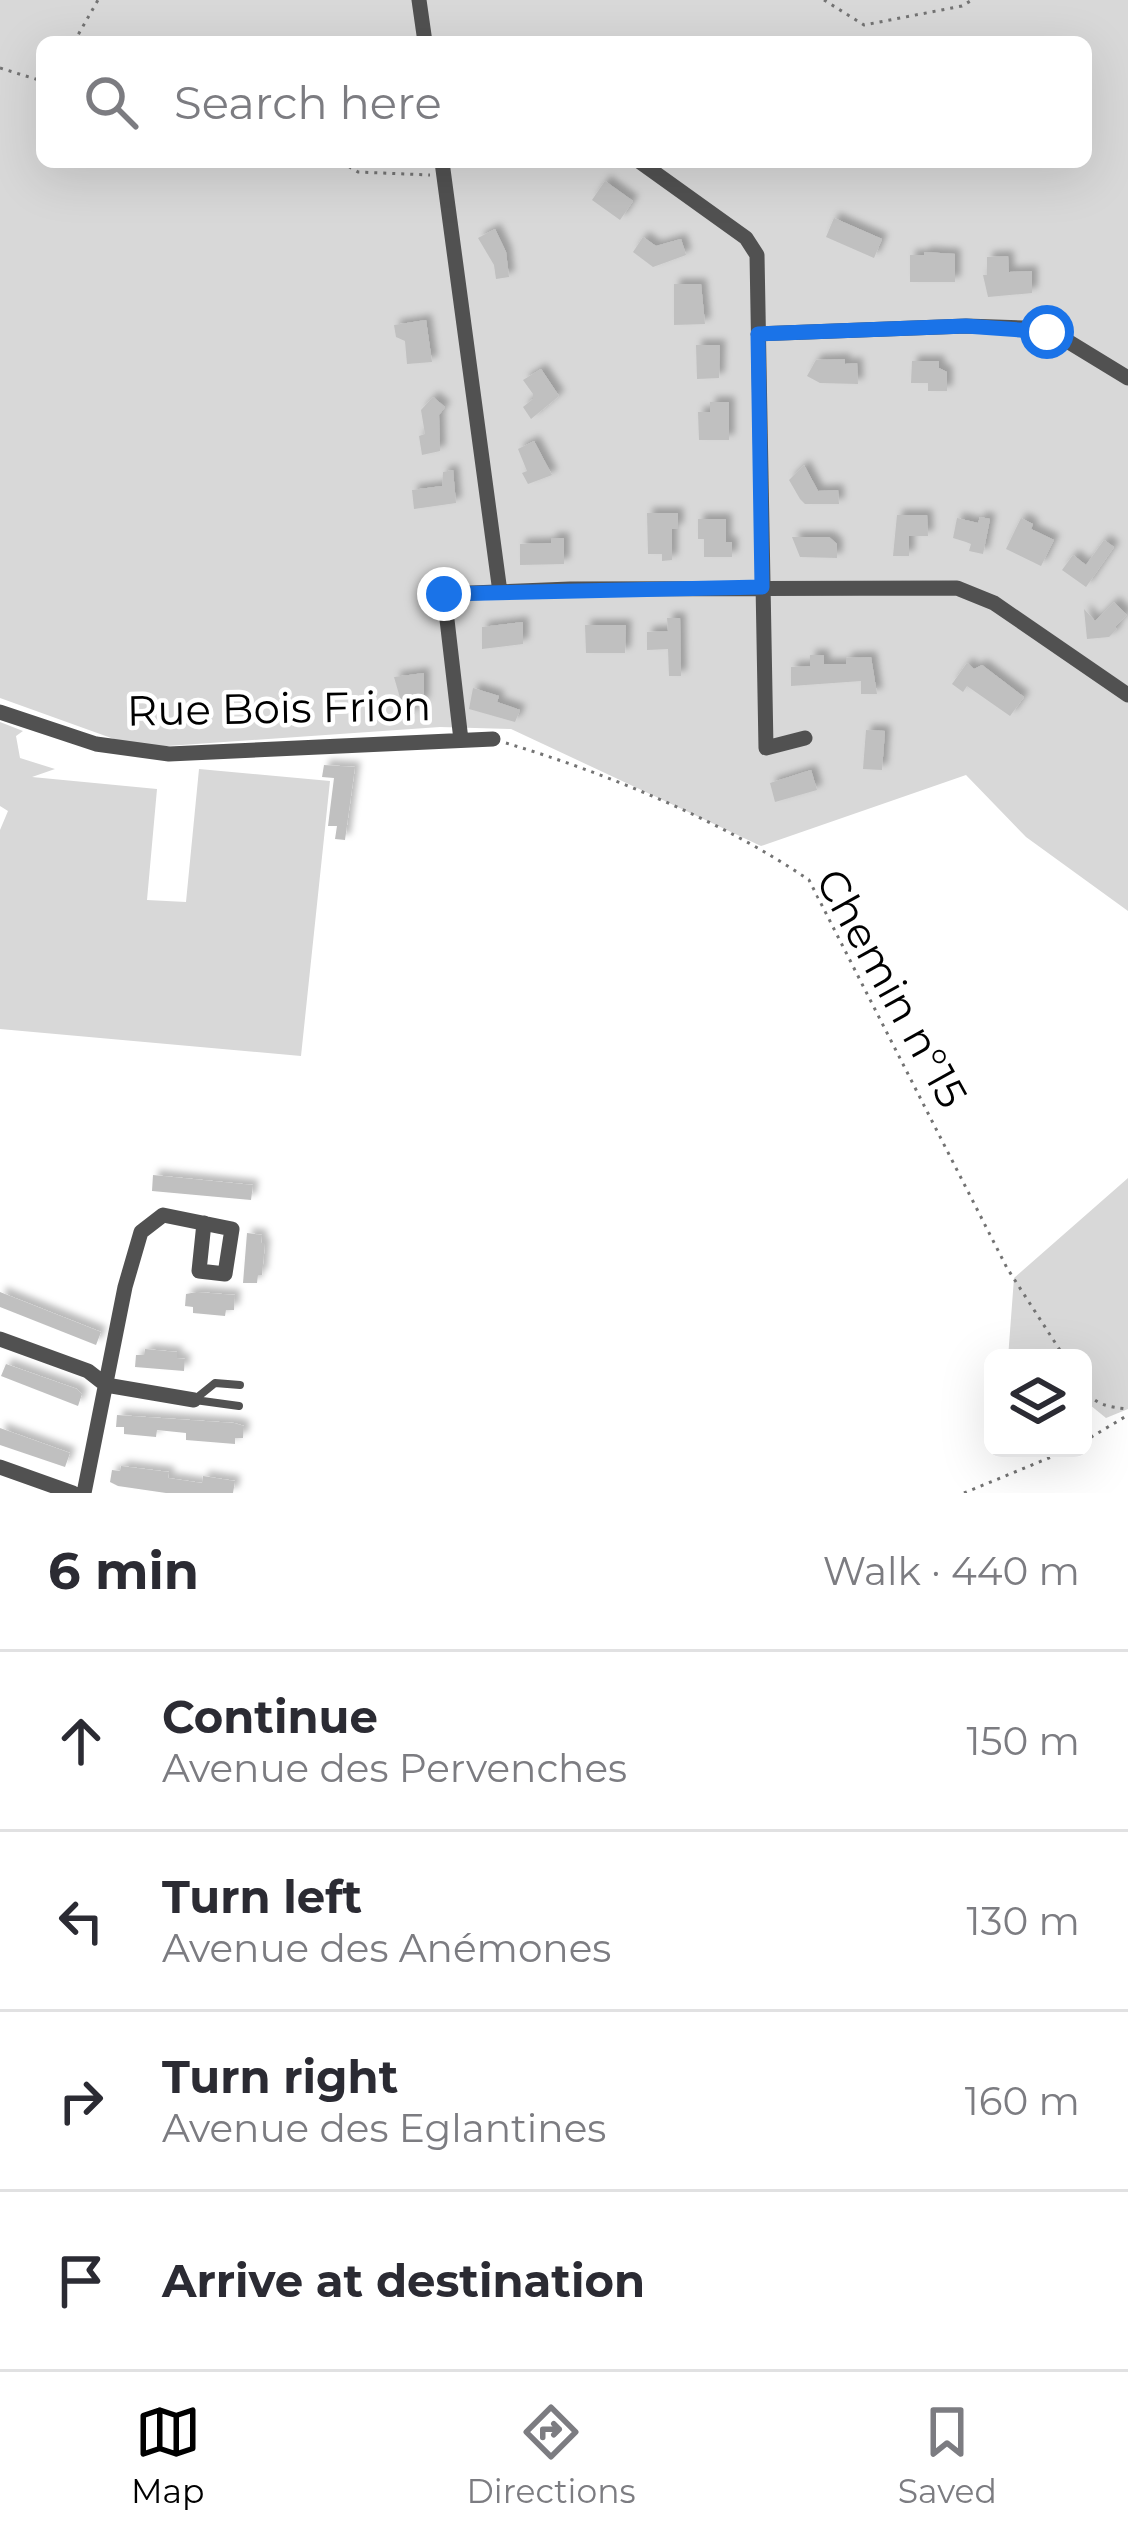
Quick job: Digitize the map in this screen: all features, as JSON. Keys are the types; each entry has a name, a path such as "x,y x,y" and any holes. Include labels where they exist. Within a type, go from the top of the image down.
{"street":[{"path":"419,0 424,36"},
{"path":"648,168 754,246 757,255 766,748 805,738"},
{"path":"443,169 500,592"},
{"path":"758,334 1024,328 1064,339 1128,378"},
{"path":"461,740 444,594 957,588 994,603 1127,691"},
{"name":"Rue Bois Frion","path":"0,712 96,744 169,754 493,739"},
{"path":"84,1493 124,1286 141,1232 164,1216 204,1223 232,1229 225,1274 199,1270 204,1223"},
{"path":"0,1339 88,1371 106,1385 194,1400"},
{"path":"0,1467 73,1493"}],"lane":[{"path":"194,1400 215,1383 240,1385"},
{"path":"194,1400 239,1406"}],"path":[{"path":"77,36 98,0"},
{"path":"824,0 865,25 972,0"},
{"path":"0,68 36,79"},
{"path":"351,168 358,172 443,169"},
{"name":"Chemin n°15","path":"493,739 593,772 766,850 809,880 1007,1268 1059,1349"},
{"path":"1092,1399 1128,1412"},
{"path":"1092,1436 1128,1412"},
{"path":"964,1493 1051,1457"}],"shaded area":[{"path":"0,0 1128,0 1128,911 1026,837 966,775 761,846 511,729 440,727 139,748 0,698"},
{"path":"0,722 23,731 16,736 20,758 55,769 32,777 157,789 147,900 186,902 199,769 330,781 301,1056 0,1029 0,830 8,811 0,806"},
{"path":"1128,1178 1128,1409 1106,1418 1092,1407 1092,1349 1009,1349 1014,1278"}],"building":[{"path":"605,181 633,201 620,220 592,200"},
{"path":"834,218 882,239 874,258 826,237"},
{"path":"495,229 506,252 509,277 496,279 494,265 478,238"},
{"path":"643,237 656,246 681,239 686,255 653,267 633,252"},
{"path":"955,254 955,282 910,282 910,255"},
{"path":"1008,256 1009,272 1032,271 1032,293 988,297 983,275 987,275 987,257"},
{"path":"674,284 701,284 705,324 674,325"},
{"path":"426,320 432,362 407,364 405,341 396,337 394,325"},
{"path":"696,345 720,345 719,378 697,379"},
{"path":"845,359 845,364 857,363 858,384 820,383 807,376 816,360"},
{"path":"912,361 939,361 939,368 947,372 947,391 928,391 928,383 911,383"},
{"path":"541,369 559,396 531,419 523,407 533,394 523,380"},
{"path":"433,397 445,407 439,415 440,451 422,455 421,410"},
{"path":"710,402 729,402 729,440 699,440 698,412 710,412"},
{"path":"534,441 552,475 528,484 518,449"},
{"path":"804,465 818,491 838,490 839,504 805,504 800,499 789,480"},
{"path":"453,470 456,503 414,509 412,490 442,486 443,472"},
{"path":"647,513 678,513 678,529 672,529 672,560 648,554"},
{"path":"897,515 927,515 928,536 909,536 909,556 893,556"},
{"path":"980,517 990,519 983,554 969,551 971,544 953,538 957,518 978,523"},
{"path":"1021,518 1033,524 1031,529 1054,540 1041,566 1006,549"},
{"path":"698,519 726,519 732,557 704,557"},
{"path":"792,537 829,537 837,544 837,558 800,557"},
{"path":"551,538 564,538 564,564 520,565 520,544 551,543"},
{"path":"1104,540 1114,547 1086,587 1062,570 1073,555 1086,565"},
{"path":"1114,602 1127,615 1117,629 1109,637 1087,639 1084,609 1095,621"},
{"path":"667,618 680,618 681,676 669,676 668,649 647,650 647,632 668,631"},
{"path":"523,622 523,644 482,649 482,627"},
{"path":"585,625 626,625 625,653 586,653"},
{"path":"810,655 824,655 824,664 871,657 877,694 861,694 861,681 791,686 791,667 810,666"},
{"path":"967,663 974,669 982,665 1024,697 1010,716 967,686 963,692 952,684"},
{"path":"424,673 424,703 414,705 415,714 405,715 394,677"},
{"path":"473,688 499,696 497,702 520,710 515,722 469,709"},
{"path":"866,730 885,731 882,770 863,769"},
{"path":"324,765 355,767 345,840 335,839 337,826 328,826 334,778 322,777"},
{"path":"811,770 817,790 775,802 770,783"},
{"path":"153,1175 253,1185 251,1200 152,1191"},
{"path":"247,1233 262,1235 261,1243 265,1243 257,1283 243,1283"},
{"path":"0,1292 101,1332 96,1345 0,1307"},
{"path":"186,1294 235,1295 234,1310 226,1310 225,1316 193,1313 193,1307 185,1306"},
{"path":"145,1349 177,1352 177,1358 185,1359 184,1371 135,1367 136,1355 144,1355"},
{"path":"6,1364 77,1389 82,1394 78,1406 1,1376"},
{"path":"117,1415 234,1423 244,1426 243,1438 235,1438 235,1444 186,1440 186,1433 157,1430 156,1437 124,1434 124,1427 116,1427"},
{"path":"0,1428 70,1453 65,1467 0,1445"},
{"path":"121,1466 169,1472 168,1478 202,1483 203,1476 235,1481 233,1493 166,1493 118,1486 110,1482 112,1470 120,1471"}],"route":[{"path":"444,594 762,587 758,334 966,326 1047,332"}]}
